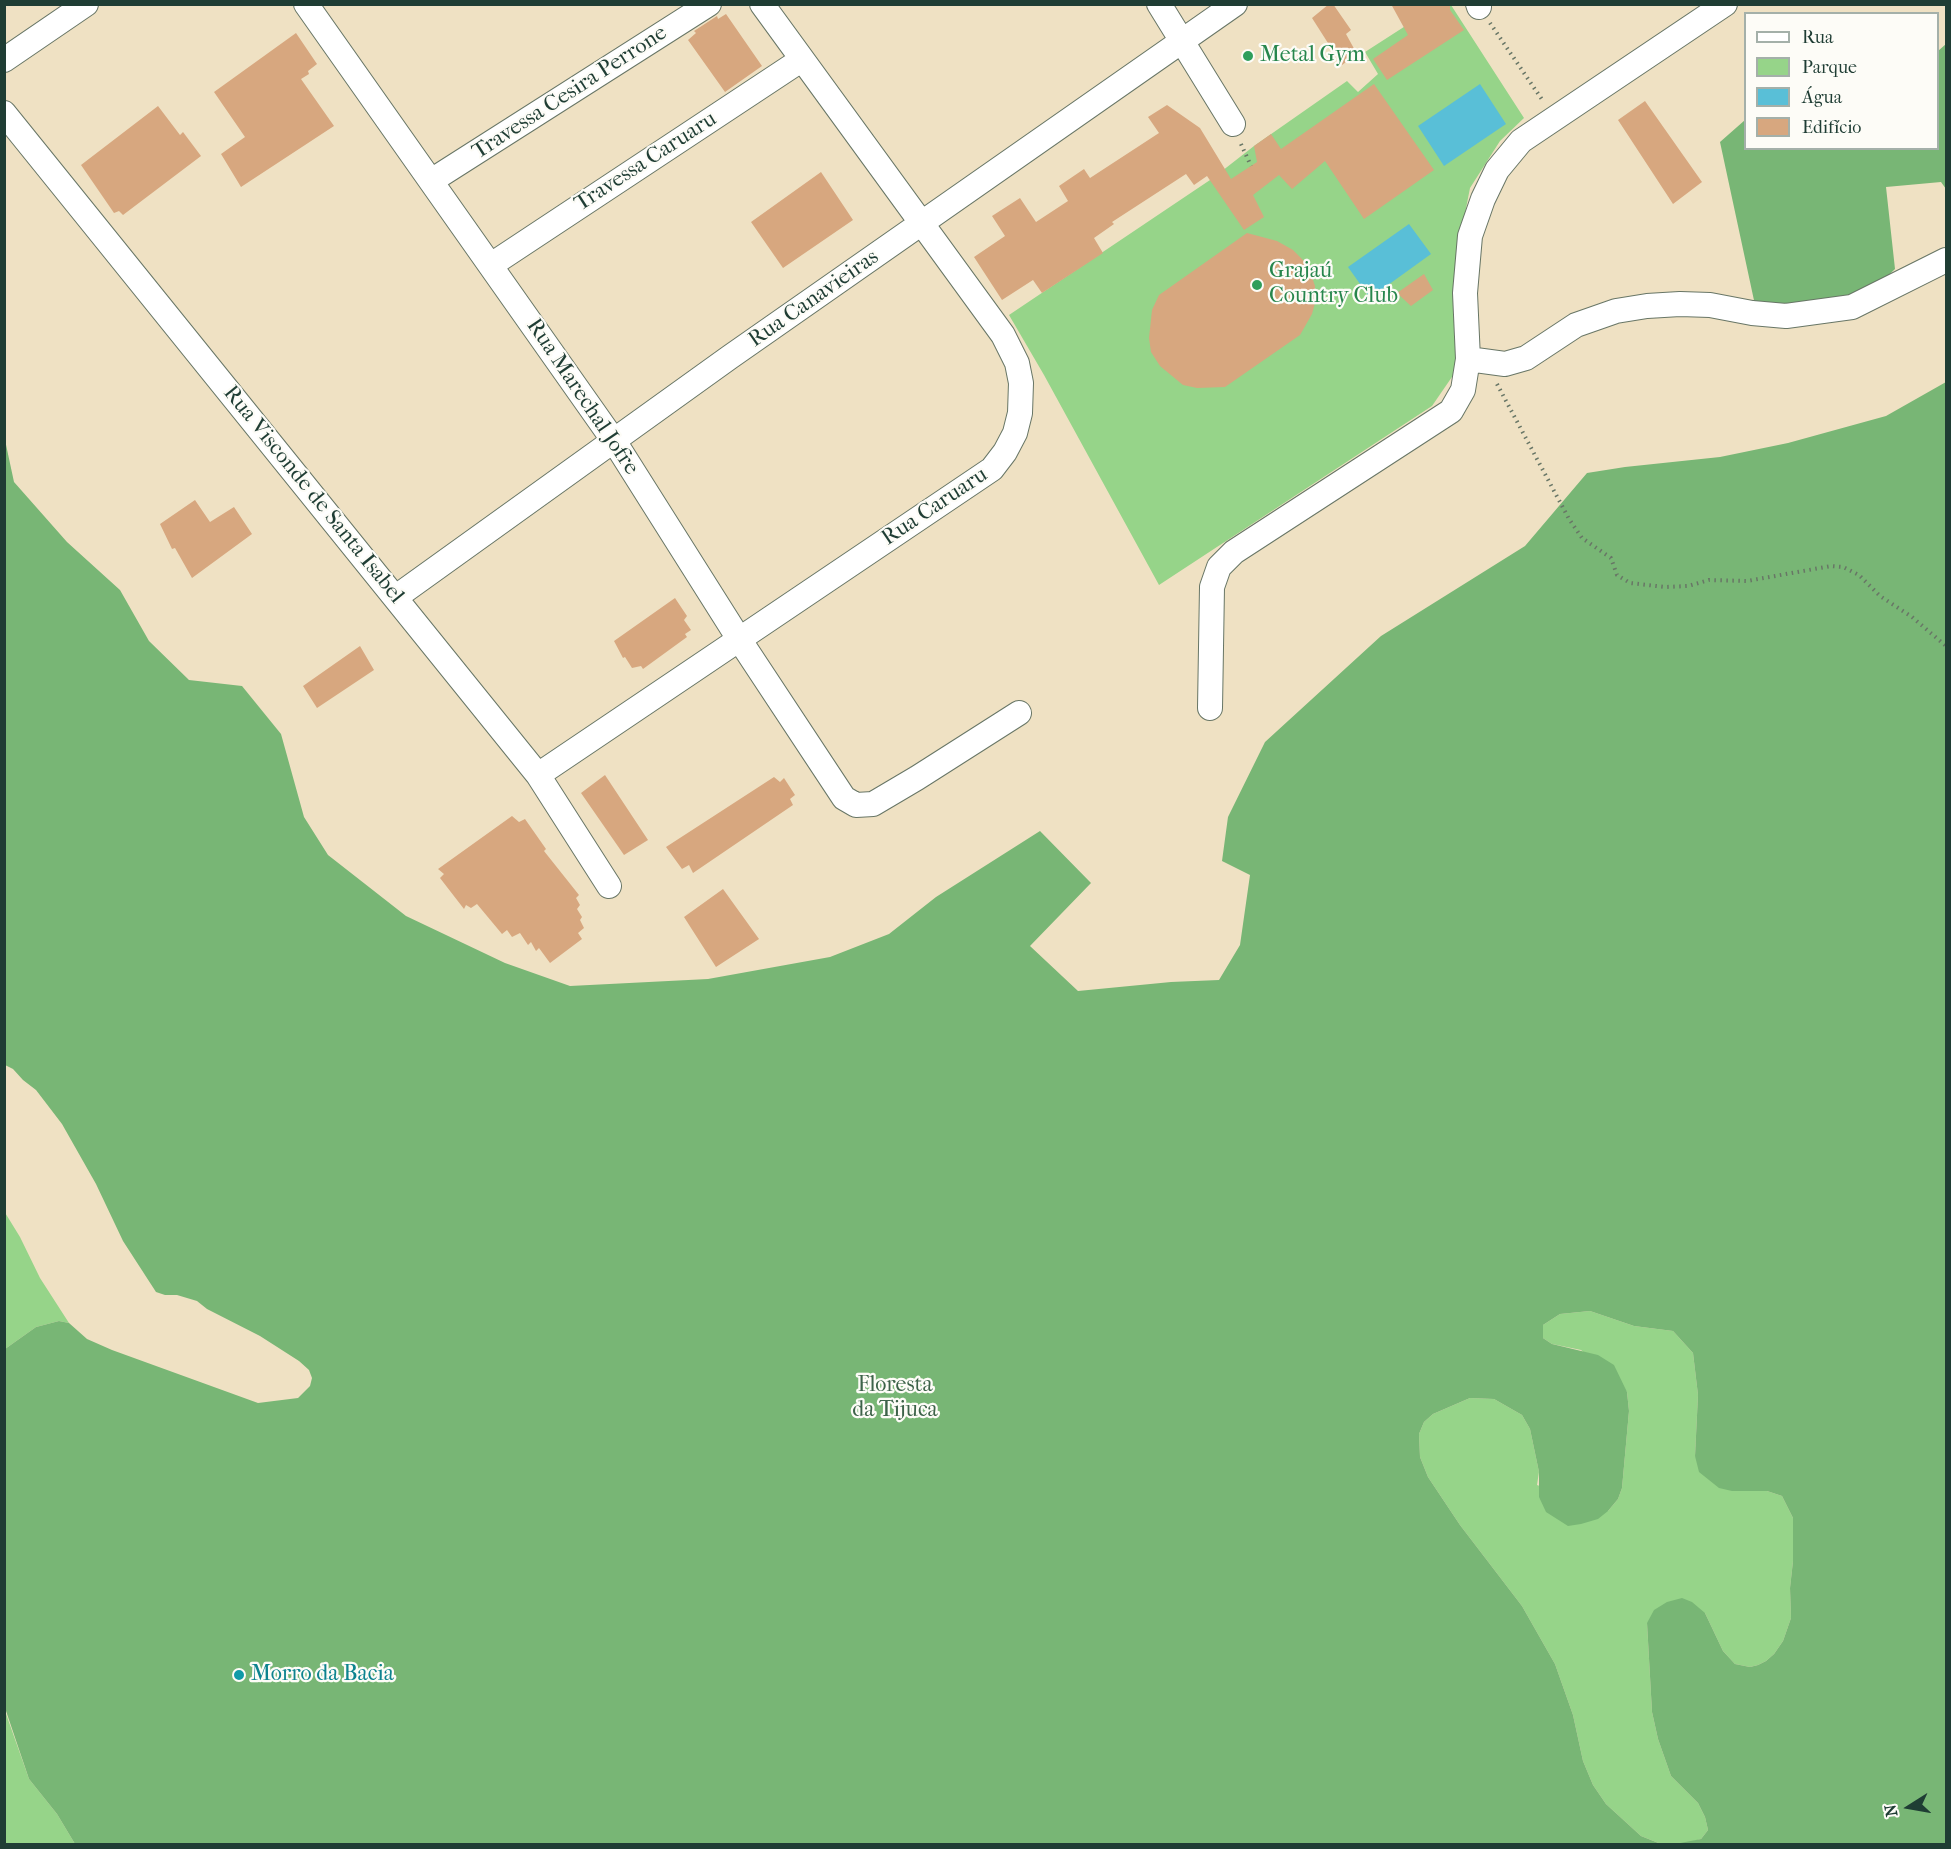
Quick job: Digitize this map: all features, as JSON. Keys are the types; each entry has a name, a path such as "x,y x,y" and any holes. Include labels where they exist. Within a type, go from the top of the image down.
{"street":[{"path":"4,60 86,4"},
{"name":"Rua Marechal Jofre","path":"306,4 614,441 739,639 844,798 856,805 873,804 1019,713"},
{"name":"Travessa Cesira Perrone","path":"431,182 709,4"},
{"name":"Rua Caruaru","path":"538,775 992,469 1005,452 1015,433 1020,413 1021,383 1017,363 1003,335 762,4"},
{"path":"1159,4 1233,124"},
{"name":"Rua Canavieiras","path":"396,597 730,357 922,225 1235,4"},
{"path":"1210,708 1212,587 1219,567 1234,552 1451,411 1463,390 1476,360 1465,293 1470,236 1483,199 1497,170 1521,141 1725,4"},
{"name":"Travessa Caruaru","path":"491,265 801,60"},
{"name":"Rua Visconde de Santa Isabel","path":"4,113 538,775 609,885"},
{"path":"1476,360 1505,364 1526,358 1576,325 1616,311 1637,308 1680,304 1710,305 1752,313 1786,316 1852,307 1947,260"}],"path":[{"path":"1478,6 1553,118"},
{"path":"1476,360 1582,538 1611,558 1617,575 1630,583 1665,587 1709,580 1747,581 1831,566 1843,567 1859,575 1880,596 1912,617 1947,646"}],"green space":[{"name":"Grajaú Country Club","path":"1438,5 1451,5 1524,118 1500,141 1470,188 1457,254 1460,320 1454,374 1432,406 1159,585 1009,315 1213,178 1254,146 1347,81 1358,92 1378,74 1365,52"},
{"path":"1946,44 1946,189 1941,182 1886,187 1895,269 1861,302 1755,305 1720,142 1744,121 1744,150 1939,150 1939,50"},
{"name":"Floresta da Tijuca","path":"1946,382 1946,1844 1675,1844 1701,1839 1708,1830 1698,1803 1671,1776 1658,1739 1652,1712 1647,1623 1654,1610 1667,1602 1682,1598 1692,1602 1705,1613 1723,1651 1735,1664 1750,1667 1766,1661 1783,1641 1791,1618 1793,1518 1782,1496 1767,1491 1732,1491 1719,1488 1699,1472 1695,1456 1698,1395 1693,1353 1673,1331 1634,1326 1590,1311 1560,1314 1543,1325 1543,1338 1552,1344 1598,1355 1614,1365 1627,1392 1629,1411 1622,1488 1618,1499 1608,1511 1598,1519 1568,1526 1546,1512 1539,1497 1539,1472 1530,1429 1522,1415 1494,1399 1470,1398 1433,1414 1424,1422 1419,1434 1420,1457 1428,1477 1460,1525 1522,1606 1555,1664 1573,1715 1583,1761 1593,1785 1606,1804 1641,1836 1661,1844 75,1844 57,1814 29,1779 5,1708 5,1349 36,1327 59,1321 69,1323 87,1339 112,1350 258,1403 298,1398 310,1386 312,1378 309,1370 299,1361 260,1336 207,1309 197,1301 156,1292 123,1241 96,1184 62,1124 36,1090 13,1069 5,1065 5,440 14,482 67,542 120,590 149,641 189,680 242,686 281,734 304,817 328,855 406,916 505,963 570,986 708,979 830,957 889,934 936,897 1040,831 1091,883 1030,946 1078,991 1219,980 1240,945 1250,875 1222,861 1228,817 1265,742 1381,636 1525,546 1587,473 1720,457 1788,443 1886,416"},
{"path":"4,1211 40,1278 69,1323 59,1321 36,1327 5,1349"},
{"path":"1590,1311 1634,1326 1673,1331 1693,1353 1698,1395 1695,1456 1748,1491 1767,1491 1782,1496 1793,1518 1791,1618 1783,1641 1766,1661 1750,1667 1735,1664 1723,1651 1705,1613 1647,1623 1652,1712 1658,1739 1671,1776 1698,1803 1708,1830 1701,1839 1684,1844 1661,1844 1641,1836 1606,1804 1593,1785 1583,1761 1573,1715 1555,1664 1522,1606 1460,1525 1428,1477 1420,1457 1419,1434 1424,1422 1433,1414 1470,1398 1494,1399 1522,1415 1530,1429 1539,1472 1537,1485 1608,1511 1618,1499 1622,1488 1629,1411 1627,1392 1581,1350 1552,1344 1543,1338 1543,1325 1560,1314"},
{"path":"4,1708 29,1779 57,1814 75,1844 5,1844"}],"water":[{"path":"1480,84 1506,124 1444,166 1418,126"},
{"path":"1409,224 1431,254 1370,298 1348,267"}],"building":[{"path":"1329,4 1333,4 1351,30 1346,34 1357,54 1342,65 1312,18"},
{"path":"1391,4 1450,4 1450,10 1464,30 1387,80 1373,59 1408,35"},
{"path":"726,14 762,66 725,92 688,40 696,33 694,31 717,16 718,19"},
{"path":"296,33 317,64 308,71 309,74 301,79 334,126 241,187 221,154 245,137 214,92"},
{"path":"1374,84 1434,170 1364,219 1325,161 1292,189 1279,175 1253,195 1264,217 1244,230 1207,176 1194,185 1186,174 1112,222 1114,224 1094,238 1103,253 1042,293 1033,280 1002,300 974,257 1005,236 992,216 1020,198 1036,222 1068,201 1059,186 1084,169 1090,178 1159,133 1148,117 1167,105 1200,128 1231,179 1257,162 1254,146 1271,134 1281,149"},
{"path":"1645,101 1702,182 1673,204 1618,120"},
{"path":"158,106 180,135 183,132 201,156 123,215 119,211 114,213 81,165"},
{"path":"821,172 853,220 783,268 751,222"},
{"path":"1247,233 1277,241 1293,250 1303,260 1315,286 1315,303 1312,314 1300,335 1225,387 1197,388 1183,385 1160,366 1151,352 1149,338 1152,310 1159,295"},
{"path":"1424,274 1433,290 1411,306 1397,293"},
{"path":"195,500 210,522 234,507 252,534 192,578 175,548 172,549 160,524"},
{"path":"675,598 687,616 684,620 691,630 685,634 687,637 643,669 641,666 632,668 625,657 623,658 614,641"},
{"path":"360,646 374,670 317,708 303,686"},
{"path":"605,775 648,840 624,855 581,793"},
{"path":"774,777 780,782 784,778 795,795 790,799 793,805 693,873 689,865 682,869 666,847"},
{"path":"512,816 519,822 525,819 546,849 544,851 579,895 576,898 580,905 577,909 582,917 580,920 584,928 578,933 582,939 550,963 539,948 536,951 531,942 528,945 520,933 512,937 507,930 502,934 477,904 471,908 466,905 464,909 440,878 444,874 438,869"},
{"path":"723,889 759,939 716,967 684,917"}],"place":[{"name":"Metal Gym","path":"1248,56"},
{"name":"Grajaú Country Club","path":"1257,285"},
{"name":"Morro da Bacia","path":"239,1675"}]}
